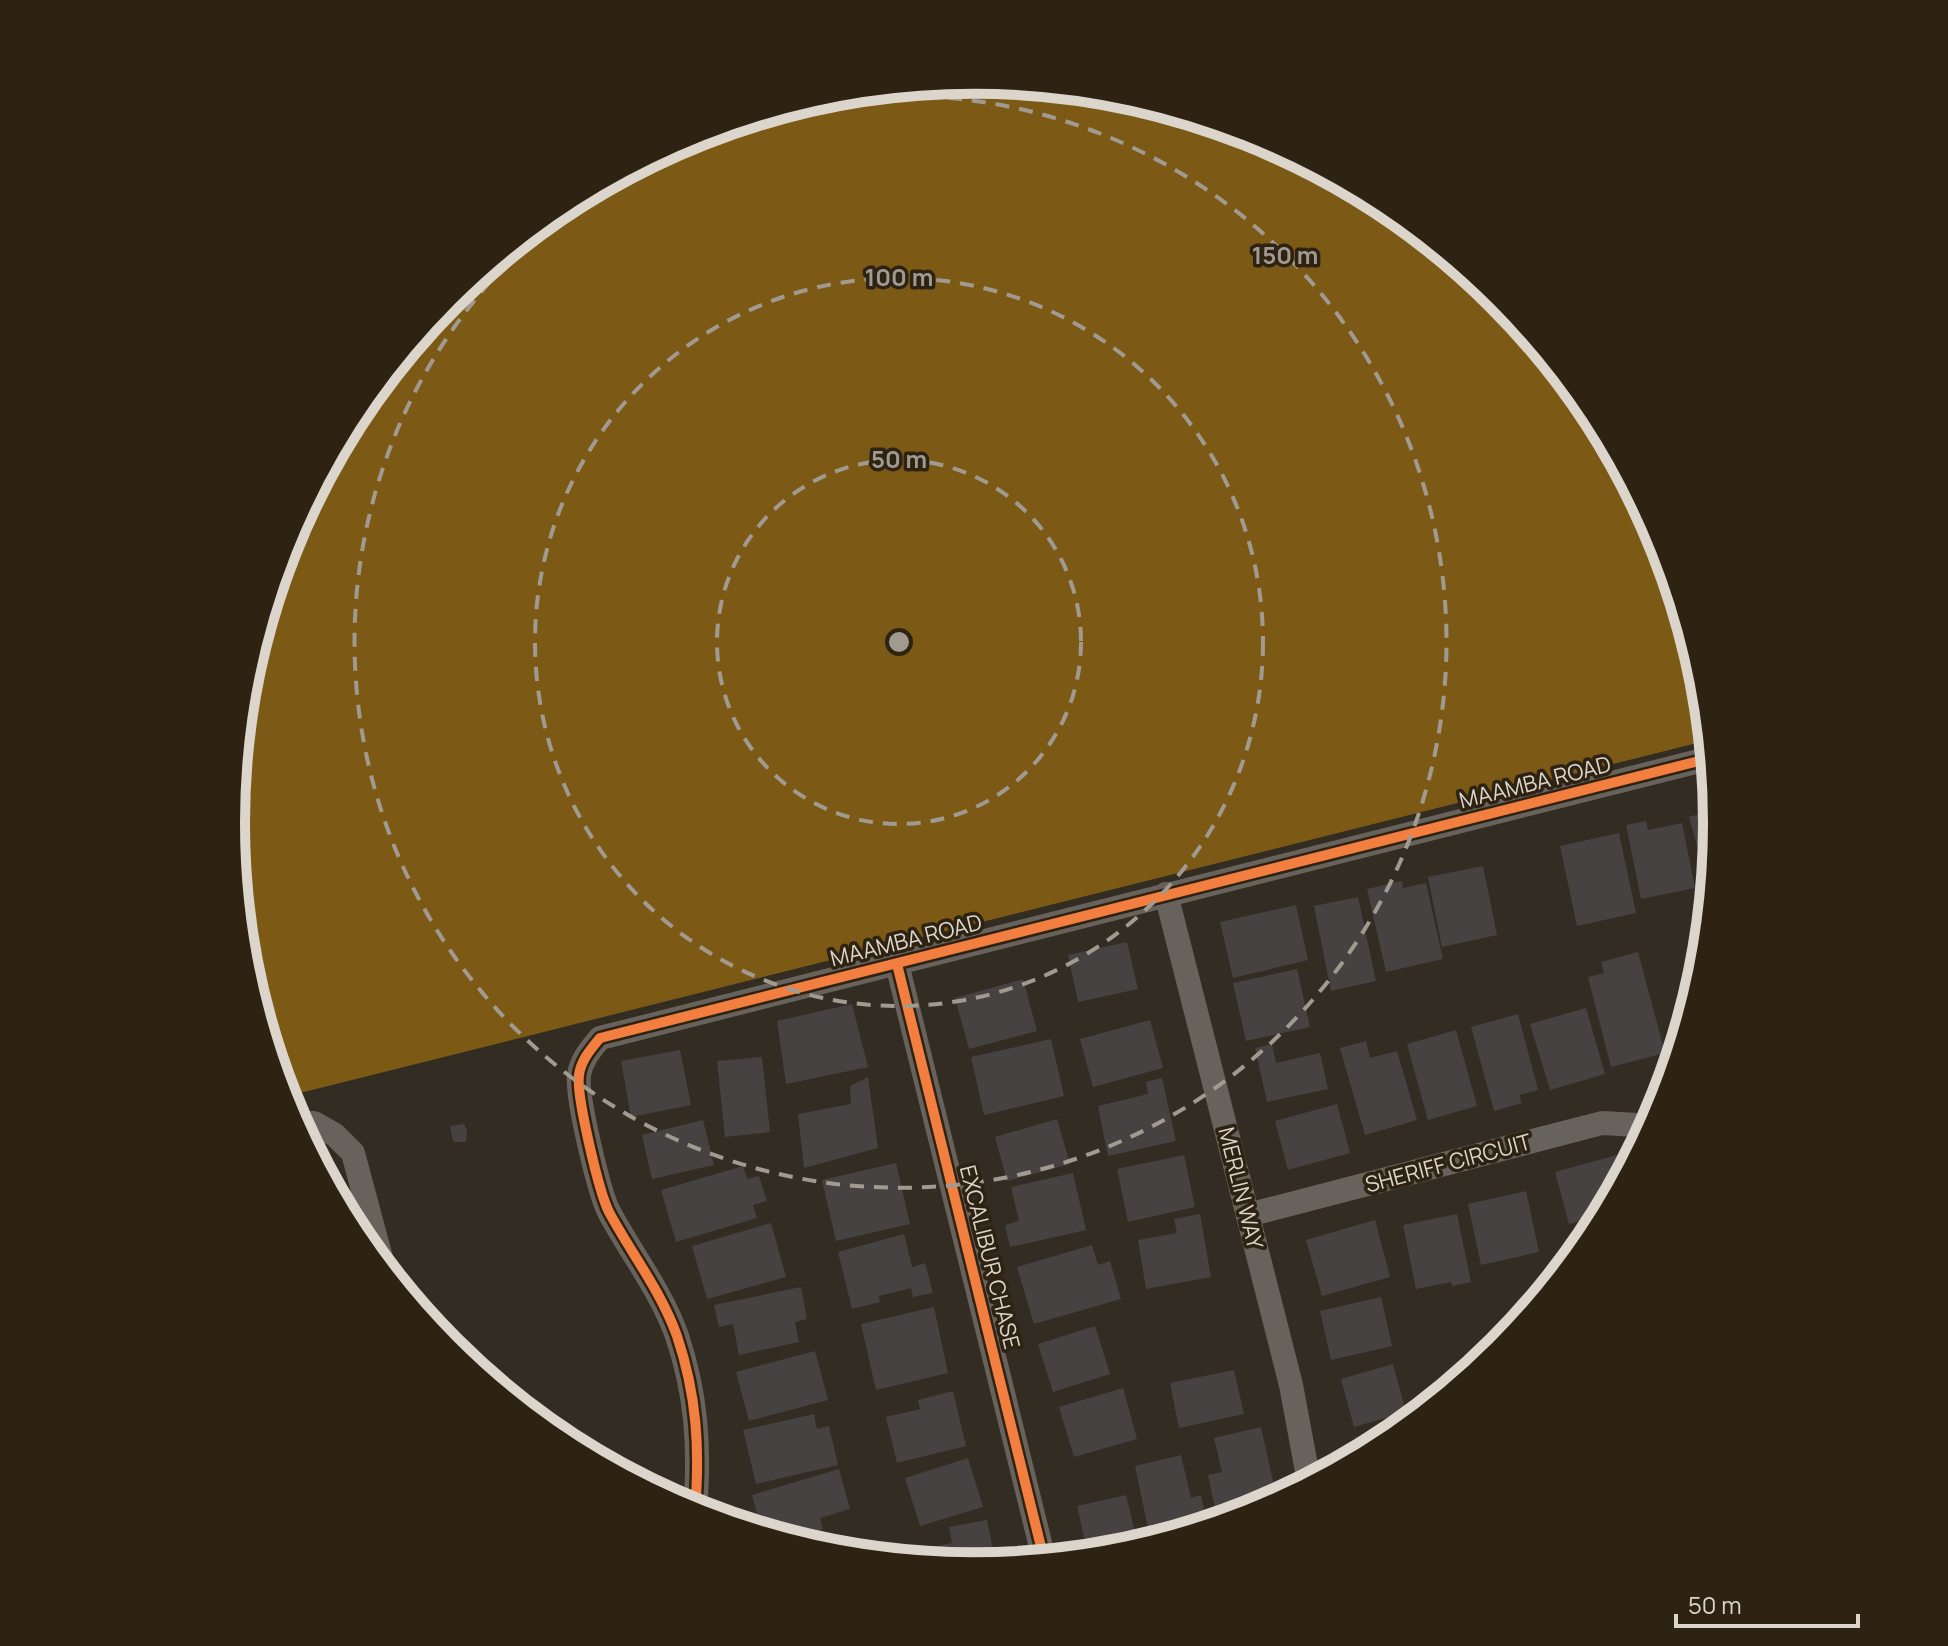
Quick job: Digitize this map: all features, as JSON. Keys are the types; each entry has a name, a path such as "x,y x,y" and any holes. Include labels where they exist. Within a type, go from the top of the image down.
{"street":[{"name":"MAAMBA ROAD","path":"696,1497 698,1435 689,1382 676,1335 661,1299 607,1208 580,1103 579,1074 586,1056 600,1038 1700,761"},
{"name":"MERLIN WAY","path":"1166,894 1291,1385 1307,1471"},
{"name":"EXCALIBUR CHASE","path":"897,964 1041,1548"},
{"path":"310,1123 335,1135 353,1153 376,1239"},
{"name":"SHERIFF CIRCUIT","path":"1248,1215 1602,1123 1637,1125"}],"shaded area":[{"path":"974,94 1022,96 1069,100 1163,119 1253,149 1296,169 1379,217 1418,245 1455,275 1522,342 1580,418 1605,459 1648,544 1664,589 1689,681 1698,743 297,1094 270,1012 251,918 245,823 247,775 251,728 270,634 300,544 320,501 343,458 396,379 426,342 493,275 569,217 610,192 695,149 740,133 785,119 879,100"}],"building":[{"path":"1703,813 1702,852 1699,853 1689,817"},
{"path":"1646,821 1648,830 1682,823 1695,888 1641,899 1626,825"},
{"path":"1619,833 1636,913 1577,926 1560,846"},
{"path":"1483,866 1497,935 1442,947 1428,877"},
{"path":"1402,881 1403,888 1426,883 1443,959 1386,972 1367,889"},
{"path":"1358,897 1376,981 1331,991 1314,906"},
{"path":"1296,905 1308,960 1233,978 1220,922"},
{"path":"1127,942 1138,989 1078,1002 1068,955"},
{"path":"1638,952 1665,1053 1611,1067 1588,977 1604,973 1601,962"},
{"path":"1297,969 1310,1027 1246,1041 1233,983"},
{"path":"1023,979 1037,1031 969,1049 955,998"},
{"path":"852,1004 868,1067 786,1084 777,1021"},
{"path":"1586,1008 1605,1074 1550,1090 1530,1024"},
{"path":"1518,1014 1538,1090 1519,1095 1522,1103 1494,1111 1471,1027"},
{"path":"1150,1020 1163,1068 1093,1087 1080,1039"},
{"path":"1456,1030 1477,1106 1428,1120 1407,1044"},
{"path":"1051,1039 1064,1096 984,1115 971,1057"},
{"path":"1366,1041 1370,1058 1397,1051 1417,1120 1365,1135 1340,1048"},
{"path":"1272,1044 1276,1063 1320,1053 1328,1089 1267,1102 1255,1048"},
{"path":"680,1050 691,1105 631,1117 621,1061"},
{"path":"762,1057 770,1132 725,1137 717,1061"},
{"path":"868,1077 878,1148 804,1168 798,1114 851,1104 850,1086"},
{"path":"1162,1078 1176,1141 1108,1156 1098,1106 1148,1094 1146,1082"},
{"path":"1337,1104 1350,1153 1288,1170 1275,1121"},
{"path":"1057,1119 1070,1164 1007,1181 995,1137"},
{"path":"703,1120 714,1165 652,1179 642,1135"},
{"path":"464,1124 466,1142 453,1142 450,1126"},
{"path":"1184,1155 1195,1207 1128,1222 1117,1169"},
{"path":"1617,1155 1619,1162 1585,1220 1569,1224 1555,1172"},
{"path":"896,1163 910,1224 836,1241 822,1180"},
{"path":"743,1166 747,1179 759,1176 767,1201 753,1205 757,1218 676,1242 661,1190"},
{"path":"1073,1173 1086,1230 1010,1247 1005,1225 1019,1221 1011,1187"},
{"path":"1526,1191 1539,1252 1481,1265 1468,1204"},
{"path":"1200,1214 1211,1277 1146,1289 1138,1240 1177,1233 1174,1219"},
{"path":"1457,1214 1471,1282 1452,1286 1451,1282 1416,1289 1403,1225"},
{"path":"1375,1220 1390,1277 1322,1296 1306,1240"},
{"path":"771,1223 786,1277 707,1299 692,1246"},
{"path":"904,1234 912,1267 925,1263 933,1293 913,1297 911,1288 879,1296 880,1302 852,1309 838,1252"},
{"path":"1092,1245 1098,1265 1110,1261 1121,1299 1034,1324 1017,1267"},
{"path":"801,1287 807,1319 795,1322 799,1342 739,1355 733,1324 719,1327 714,1305"},
{"path":"1381,1297 1392,1346 1331,1360 1320,1311"},
{"path":"934,1307 948,1373 876,1390 861,1324"},
{"path":"1095,1326 1110,1374 1053,1392 1038,1344"},
{"path":"815,1351 828,1400 749,1421 736,1372"},
{"path":"1393,1364 1405,1410 1354,1427 1341,1379"},
{"path":"1234,1370 1244,1414 1179,1428 1170,1383"},
{"path":"1123,1388 1137,1439 1074,1457 1059,1407"},
{"path":"953,1391 966,1446 897,1463 886,1417 920,1409 918,1400"},
{"path":"814,1414 817,1429 829,1426 838,1465 756,1484 743,1430"},
{"path":"1261,1427 1274,1487 1215,1510 1208,1475 1222,1472 1214,1438"},
{"path":"1372,1433 1356,1443 1355,1437"},
{"path":"1181,1455 1191,1498 1201,1495 1205,1514 1149,1530 1135,1466"},
{"path":"968,1458 983,1507 920,1526 905,1478"},
{"path":"839,1469 850,1509 820,1518 823,1529 810,1533 758,1519 752,1495"},
{"path":"1126,1495 1135,1533 1085,1543 1077,1506"},
{"path":"987,1520 993,1551 927,1550 952,1543 949,1527"}],"cycle path":[{"path":"696,1497 695,1423 684,1358 663,1303 609,1212 585,1122 579,1075 584,1060 600,1038 1700,761"},
{"path":"897,964 1041,1548"}]}
